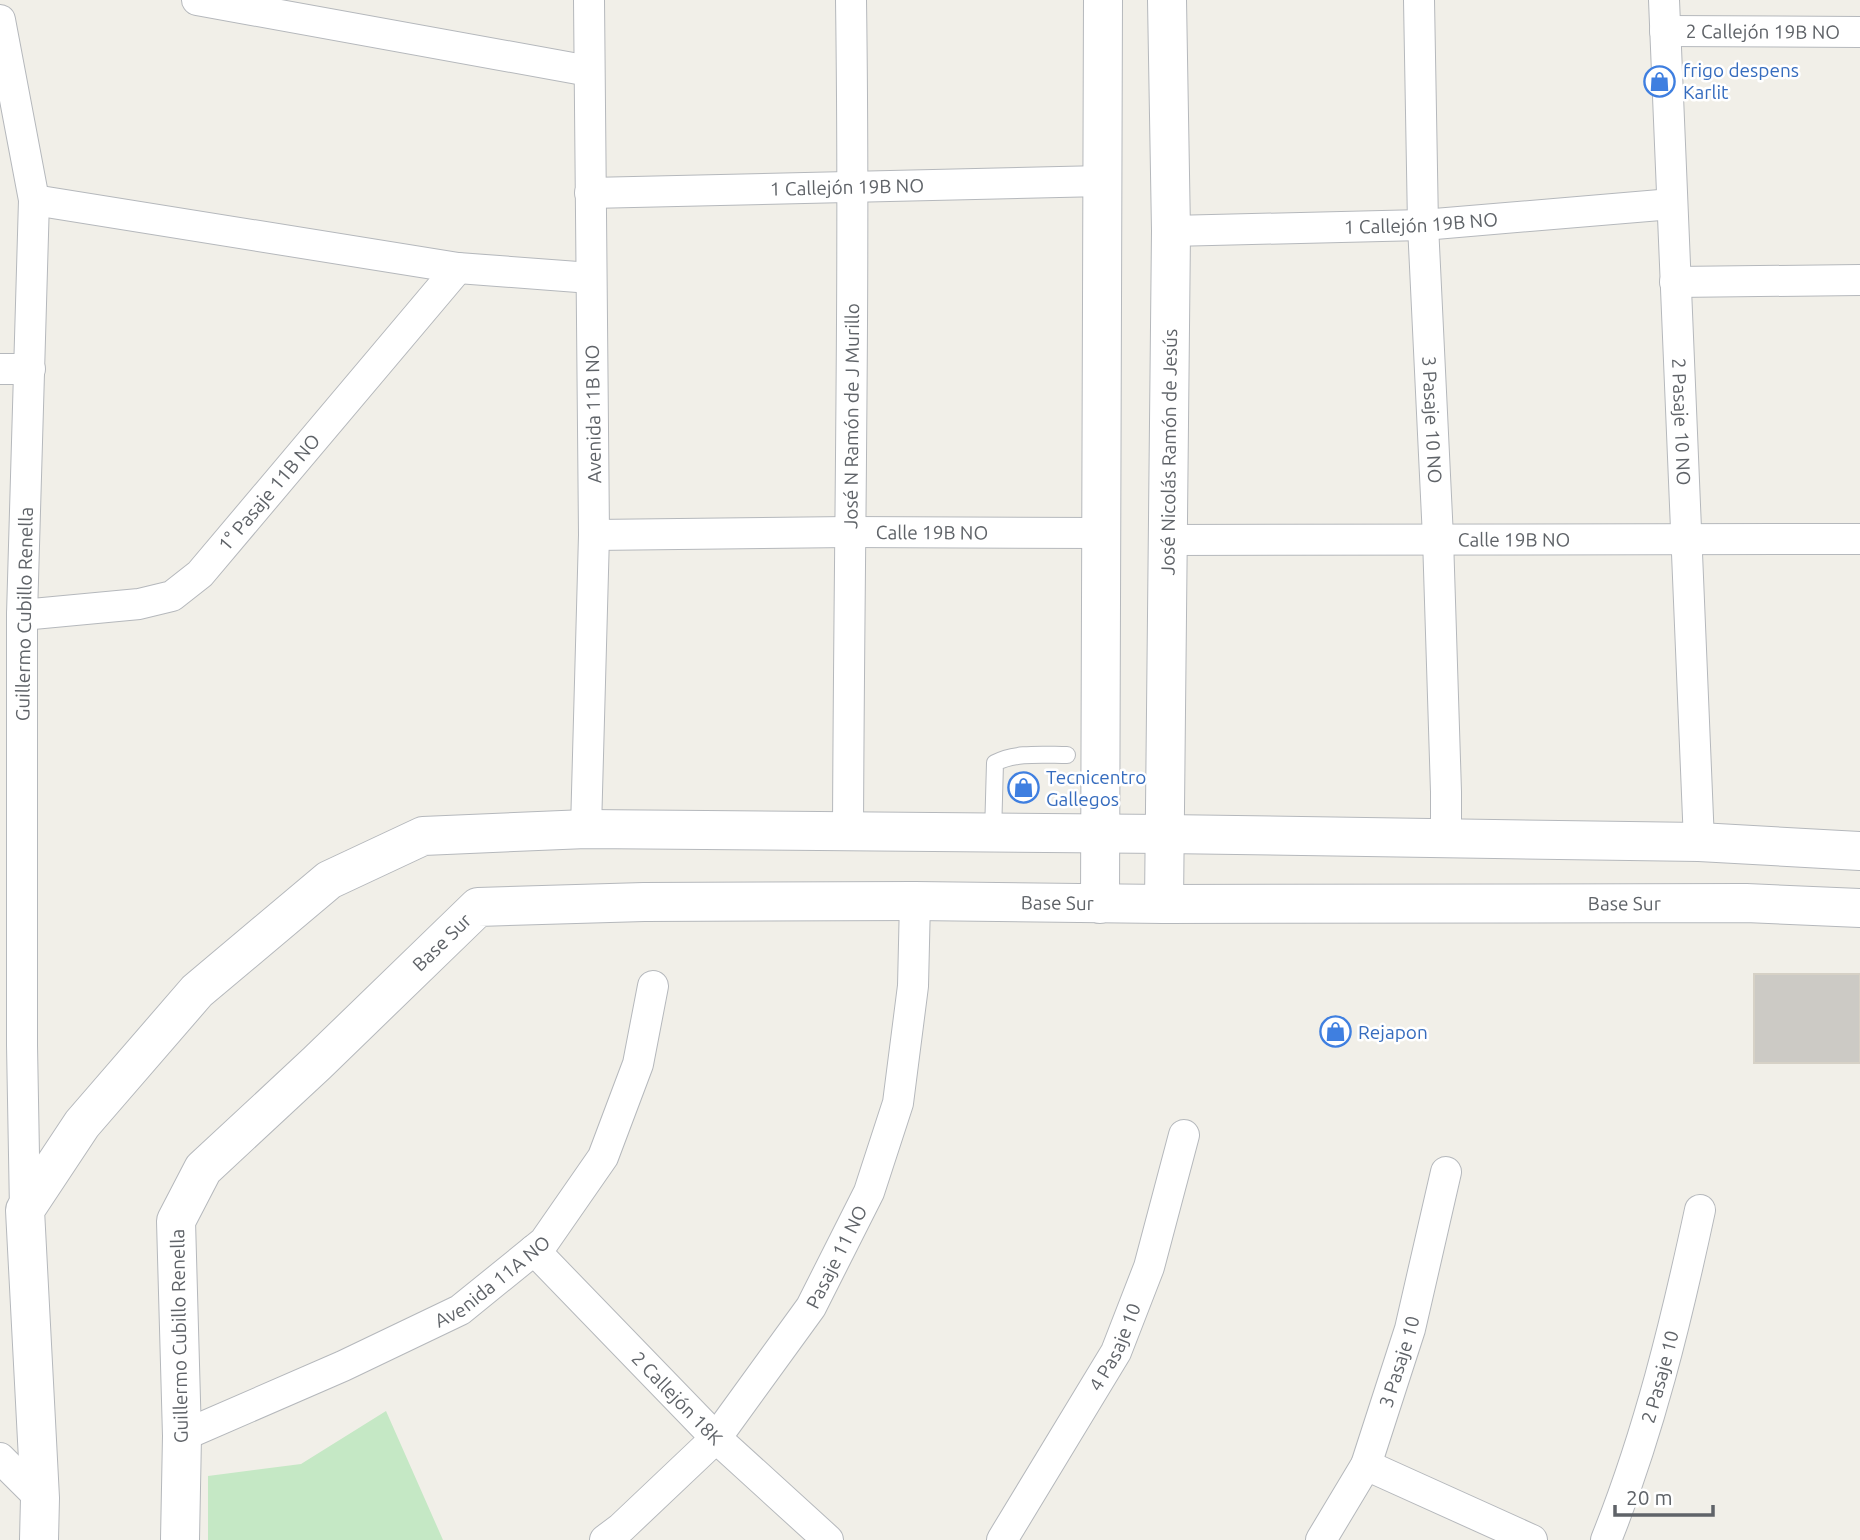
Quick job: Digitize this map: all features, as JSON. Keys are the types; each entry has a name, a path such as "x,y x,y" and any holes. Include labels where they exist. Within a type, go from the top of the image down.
{"street":[{"path":"197,0 589,71"},
{"name":"Avenida 11B NO","path":"586,829 594,535 589,0"},
{"name":"José N Ramón de J Murillo","path":"848,832 854,188 851,0"},
{"path":"1100,904 1103,0"},
{"name":"José Nicolás Ramón de Jesús","path":"1164,904 1171,232 1167,0"},
{"name":"3 Pasaje 10 NO","path":"1419,0 1423,225 1438,538 1446,839"},
{"name":"2 Pasaje 10 NO","path":"1664,0 1699,842"},
{"name":"Guillermo Cubillo Renella","path":"0,20 34,200 22,615 22,1045 25,1210 40,1498 39,1540"},
{"name":"2 Callejón 19B NO","path":"1665,31 1860,32"},
{"name":"1 Callejón 19B NO","path":"590,193 1103,181"},
{"path":"34,200 458,268 591,278"},
{"name":"1 Callejón 19B NO","path":"1171,232 1423,225 1672,204"},
{"name":"1° Pasaje 11B NO","path":"22,615 139,604 172,596 200,574 458,268"},
{"path":"1675,282 1860,280"},
{"path":"0,369 30,369"},
{"name":"Calle 19B NO","path":"594,535 1102,533"},
{"name":"Calle 19B NO","path":"1168,540 1686,537 1860,539"},
{"path":"25,1210 82,1124 197,991 329,880 423,836 586,829 1165,834 1699,842 1860,851"},
{"name":"Base Sur","path":"317,1063 478,907 644,902 915,901 1100,904 1746,903 1860,908"},
{"name":"Pasaje 11 NO","path":"605,1540 716,1438 811,1307 869,1192 898,1103 913,986 915,901"},
{"name":"Avenida 11A NO","path":"182,1436 342,1366 460,1310 544,1242 603,1157 638,1064 653,986"},
{"name":"Guillermo Cubillo Renella","path":"180,1540 182,1436 176,1221 203,1169 317,1063"},
{"name":"4 Pasaje 10","path":"1002,1540 1116,1352 1149,1267 1184,1135"},
{"name":"3 Pasaje 10","path":"1321,1540 1366,1465 1410,1329 1446,1172"},
{"name":"2 Pasaje 10","path":"1606,1540 1627,1488 1671,1341 1700,1210"},
{"name":"2 Callejón 18K","path":"534,1250 716,1438 828,1540"},
{"path":"0,1458 40,1498"},
{"path":"1366,1465 1532,1540"}],"lane":[{"path":"993,834 995,763 1004,758 1018,756 1067,755"}],"green space":[{"path":"386,1411 443,1540 208,1540 208,1476 301,1464"}],"building":[{"path":"1754,974 1860,974 1860,1063 1754,1063"}],"place":[{"name":"frigo despens Karlit","path":"1660,81"},
{"name":"Tecnicentro Gallegos","path":"1023,788"},
{"name":"Rejapon","path":"1335,1032"}]}
